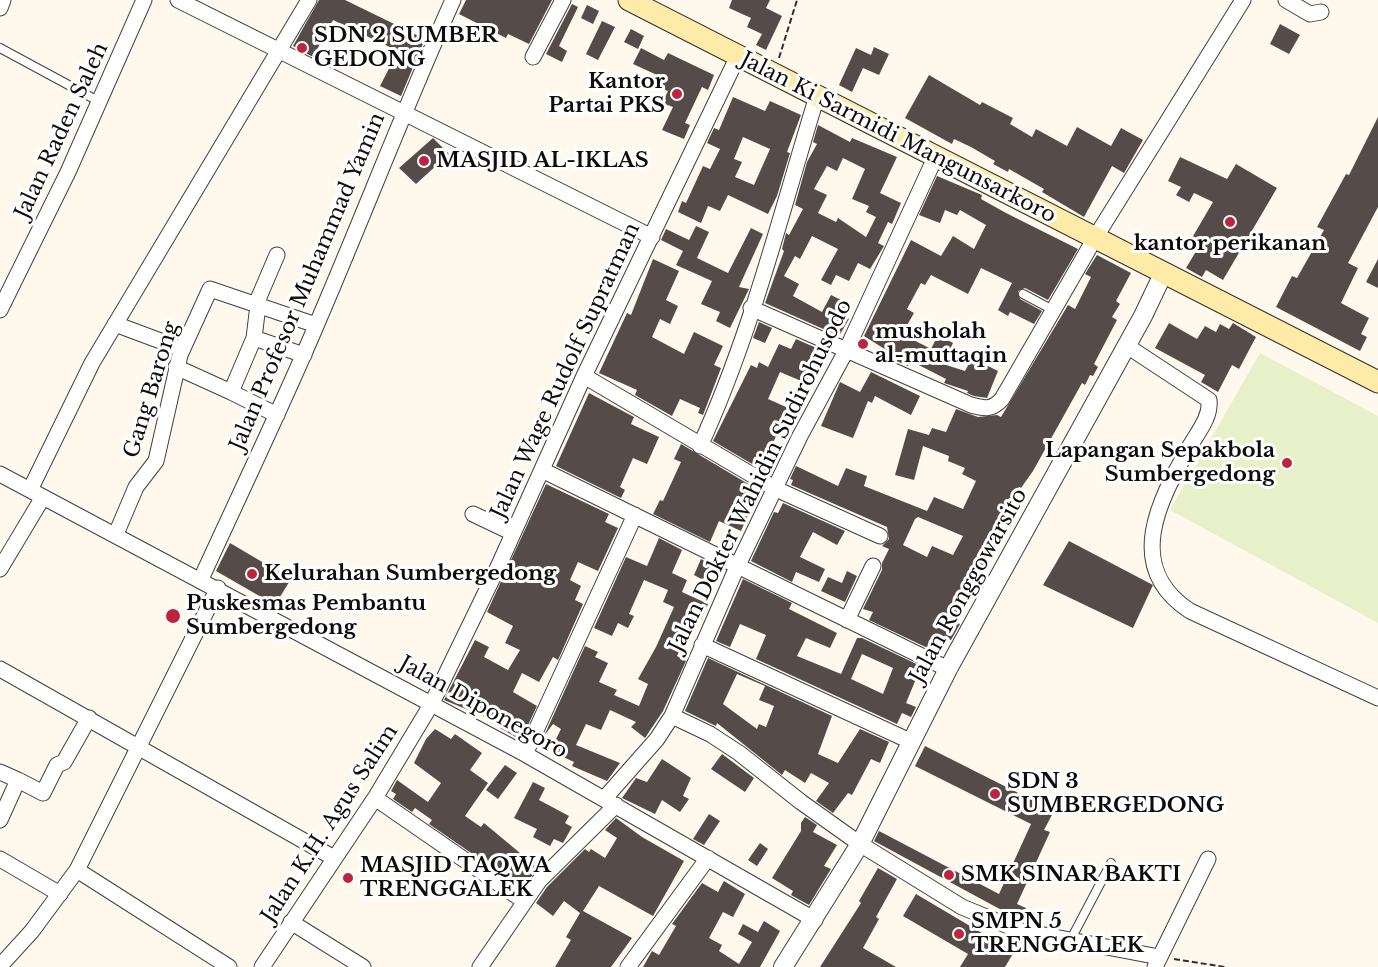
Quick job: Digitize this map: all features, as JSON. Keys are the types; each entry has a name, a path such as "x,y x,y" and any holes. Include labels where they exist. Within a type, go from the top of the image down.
{"main road":[{"name":"Jalan Ki Sarmidi Mangunsarkoro","path":"629,0 1378,382"}],"street":[{"path":"0,8 3,0"},
{"name":"Jalan Raden Saleh","path":"0,310 100,102 144,0"},
{"path":"178,0 652,237"},
{"path":"0,568 37,494 92,363 309,0"},
{"name":"Jalan Profesor Muhammad Yamin","path":"201,579 304,355 368,203 403,112 453,0"},
{"path":"533,57 563,0"},
{"path":"751,309 939,392 971,405 989,409 1002,399 1095,238 1243,0"},
{"path":"1286,0 1310,14 1321,12"},
{"name":"Jalan Wage Rudolf Supratman","path":"432,703 584,376 738,56"},
{"path":"700,446 714,414 751,309 817,96"},
{"name":"Jalan Dokter Wahidin Sudirohusodo","path":"480,967 534,871 610,802 672,716 737,567 846,351 935,158"},
{"path":"231,392 254,338 257,306 277,255"},
{"name":"Jalan Ronggowarsito","path":"783,967 815,920 860,844 948,669 1127,346 1169,277"},
{"name":"Gang Barong","path":"116,534 136,487 156,461 182,350 210,289 257,306"},
{"path":"257,306 316,325"},
{"path":"115,324 182,350"},
{"path":"254,338 304,355"},
{"path":"1127,346 1209,400 1208,415 1167,487 1154,521 1154,565 1160,584 1173,600 1190,611 1378,698"},
{"path":"177,367 277,415"},
{"path":"584,376 776,489 880,536"},
{"path":"542,470 948,669"},
{"name":"Jalan Diponegoro","path":"0,474 432,703 815,920"},
{"path":"473,514 513,532"},
{"path":"525,754 635,515"},
{"path":"847,620 873,566"},
{"path":"0,966 77,870 218,588"},
{"path":"702,645 912,742"},
{"path":"0,669 334,858"},
{"name":"Jalan K.H. Agus Salim","path":"262,967 375,798 432,703"},
{"path":"672,716 710,734 739,753 801,802 860,844 962,907 1018,930 1070,940 1157,962 1208,859"},
{"path":"0,772 43,793 57,765 64,762 88,718"},
{"path":"0,820 18,780"},
{"path":"375,798 520,898"},
{"path":"628,967 708,858"},
{"path":"0,859 60,894"},
{"path":"77,870 229,967"},
{"path":"291,922 363,967"}],"lane":[{"path":"0,48 100,102"},
{"path":"1023,294 1053,310"},
{"path":"1070,940 1111,863"}],"path":[{"path":"774,75 797,0"},
{"path":"1157,962 1225,967"}],"green space":[{"name":"Lapangan Sepakbola Sumbergedong","path":"1260,353 1378,416 1378,623 1170,510"}],"building":[{"name":"SDN 2 SUMBER GEDONG","path":"319,0 345,0 425,39 401,96 380,86 398,51 333,20 313,57 293,46"},
{"path":"466,0 552,0 529,44 508,34 506,38 459,14"},
{"path":"732,0 770,0 766,8 782,16 766,50 756,45 762,34 747,27 751,18 729,8"},
{"path":"572,4 578,7 559,46 567,51 562,62 546,54"},
{"path":"587,5 599,11 593,24 581,18"},
{"path":"602,21 615,27 598,60 586,54"},
{"path":"1280,24 1300,35 1289,54 1270,44"},
{"path":"631,29 644,36 638,49 624,42"},
{"path":"874,47 889,54 879,75 863,68 852,92 839,85 856,48 871,55"},
{"path":"641,48 664,60 668,53 714,75 708,90 702,87 685,123 690,125 684,139 662,130 673,107 662,103 668,91 652,84 657,75 633,64"},
{"path":"929,75 980,105 982,102 1013,118 1010,124 1032,137 1036,129 1067,146 1077,127 1111,146 1121,128 1143,140 1124,173 1112,166 1084,217 1042,192 1044,189 1009,169 1008,172 993,164 995,161 971,147 954,139 952,144 905,118"},
{"path":"733,97 765,111 770,101 801,115 787,152 790,153 777,196 768,214 728,195 720,211 708,206 701,223 678,212 682,201 686,203 703,166 710,169 720,149 707,143 714,128 719,130","holes":["743,137 770,149 754,185 735,177 742,162 734,159"]},
{"path":"1378,117 1378,207 1348,263 1358,268 1341,303 1369,318 1361,334 1367,337 1360,351 1276,307 1292,276 1297,278 1324,230 1317,227 1346,174 1349,175"},
{"path":"818,125 850,142 852,138 897,157 880,193 901,203 892,224 888,222 878,243 884,246 870,269 858,263 849,281 836,275 831,285 821,280 838,249 812,236 800,259 795,256 784,276 799,284 793,296 822,312 831,295 847,303 841,314 849,319 839,336 765,303 784,251 782,249 786,233 789,235 803,209 795,205 807,162 817,144 813,142","holes":["843,158 865,169 852,199 869,206 866,212 876,217 866,237 838,218 836,222 818,213 827,195 814,189 827,166 837,171"]},
{"name":"MASJID AL-IKLAS","path":"433,138 449,154 416,184 399,168"},
{"name":"kantor perikanan","path":"1180,157 1227,179 1236,164 1277,188 1223,280 1206,270 1202,277 1186,268 1198,248 1189,243 1213,202 1194,193 1189,202 1176,195 1181,187 1168,181"},
{"path":"937,176 982,195 981,199 1078,249 1048,300 1025,288 1018,291 1020,299 1042,311 1034,324 1010,312 1008,316 998,310 1012,283 981,268 968,294 931,275 925,285 921,283 907,309 914,313 902,334 931,349 938,335 953,343 943,364 965,371 972,358 998,371 987,398 974,396 967,393 968,391 944,383 946,379 911,361 908,366 880,354 883,348 864,336 911,240 941,256 953,236 974,249 986,225 960,210 957,215 945,210 940,223 919,215"},
{"path":"696,226 709,232 697,258 728,273 751,228 763,234 739,287 749,289 730,328 716,321 720,312 701,304 712,281 676,265 683,251 661,240 666,229 689,240"},
{"path":"1097,255 1131,273 1116,301 1120,304 1112,317 1117,320 1094,364 1098,367 1093,376 1090,375 1085,385 1082,383 1033,471 1021,488 1019,487 1006,509 1009,510 997,536 1001,538 970,590 974,592 970,602 965,599 955,622 960,624 951,640 945,637 938,653 869,620 873,612 863,609 882,570 882,563 889,549 882,546 889,539 887,527 791,485 793,480 790,479 796,466 838,486 846,468 867,476 864,486 927,511 934,497 963,509 976,481 962,474 965,468 948,461 949,456 923,446 914,480 895,475 908,429 929,435 932,428 946,432 956,409 978,417 997,415 1001,417 1068,305 1075,309 1091,277 1085,274","holes":["918,517 963,536 953,555 932,546 927,557 903,545"]},
{"path":"653,259 679,271 666,300 678,306 670,324 660,319 652,337 684,354 694,332 723,346 714,365 721,368 703,415 698,413 700,408 680,399 672,416 635,395 637,390 599,373 627,313 631,315"},
{"path":"1378,259 1378,288 1366,282"},
{"path":"759,322 772,328 765,343 753,338"},
{"path":"1169,323 1197,339 1205,326 1216,332 1220,324 1229,329 1233,323 1256,337 1239,369 1232,365 1218,392 1201,382 1205,375 1155,348"},
{"path":"796,339 821,350 806,383 780,372 768,399 795,411 791,421 783,418 770,451 779,455 771,475 713,441 751,365 757,368 759,362 768,367 779,344 791,349"},
{"path":"871,372 920,396 911,415 875,396 872,403 868,401 853,438 821,426 840,382 860,392"},
{"path":"589,393 634,417 631,424 659,437 647,464 633,458 620,487 625,490 621,498 556,466"},
{"path":"681,444 755,488 746,505 751,508 741,531 719,521 710,542 653,514 660,500 663,501 681,462 674,459"},
{"path":"546,484 609,514 605,522 618,528 598,571 578,562 570,580 581,586 575,600 583,604 558,660 553,657 539,682 522,673 513,692 537,706 521,740 500,728 502,724 444,700 475,640 489,647 484,657 508,670 520,650 505,643 513,626 487,612"},
{"path":"783,503 845,531 837,545 813,532 800,557 825,569 819,582 796,572 792,582 751,561 774,512 778,513"},
{"path":"659,538 682,550 672,573 687,580 682,592 708,604 701,620 694,617 677,656 686,661 663,711 645,738 631,727 636,722 610,710 601,730 586,724 576,745 620,763 607,781 572,766 574,762 550,751 561,729 553,724 544,736 585,646 598,652 595,657 608,663 599,682 617,690 614,695 639,706 648,684 638,679 674,607 663,602 668,590 644,580 629,614 634,616 628,628 618,623 612,636 594,628 626,557 647,566"},
{"path":"1069,541 1153,585 1133,628 1043,585"},
{"name":"Kelurahan Sumbergedong","path":"230,543 291,579 275,605 216,571"},
{"path":"701,559 711,564 703,580 694,575"},
{"path":"847,571 857,576 845,602 821,591 828,577 842,583"},
{"path":"743,579 792,603 789,609 837,633 830,648 806,638 797,656 841,674 857,638 862,638 929,670 924,683 916,679 906,703 916,707 911,717 902,713 897,724 756,659 766,635 740,624 730,647 716,641","holes":["862,654 893,668 883,694 851,679"]},
{"path":"708,658 832,716 818,754 838,763 860,729 889,742 880,763 871,759 852,795 848,793 833,813 816,801 829,783 811,773 805,783 785,770 782,775 717,723 716,726 685,711","holes":["737,674 765,686 759,700 774,706 766,727 759,724 757,729 723,704"]},
{"path":"435,729 451,739 455,734 482,753 470,770 488,783 465,816 481,827 484,823 538,868 522,888 429,824 432,820 415,808 412,812 393,799 396,794 391,791 397,780 428,802 441,783 414,763 426,739"},
{"path":"925,746 1054,811 1044,830 1050,832 1017,904 1026,908 1020,920 874,841 879,831 999,894 1031,824 915,766"},
{"path":"722,754 754,778 745,792 711,769"},
{"path":"662,759 691,778 683,796 689,799 680,812 662,800 655,814 622,798 636,778 647,782"},
{"path":"505,765 517,773 498,799 486,790"},
{"path":"533,782 545,788 539,800 569,816 565,823 572,827 563,843 554,839 550,846 533,837 537,829 514,818"},
{"path":"709,814 720,821 704,845 693,839"},
{"path":"805,817 817,825 813,832 837,845 824,866 831,869 809,905 791,895 793,891 772,878 801,831 801,823"},
{"path":"616,818 642,837 684,861 653,916 599,886 583,911 632,938 611,967 555,967 571,940 566,937 580,913 564,901 553,916 536,903 547,887 585,849 589,852 591,849 605,858 617,838 605,830"},
{"path":"760,843 768,849 757,866 748,860"},
{"path":"878,868 897,879 876,917 879,919 863,948 896,967 820,967 861,903 859,901"},
{"path":"724,881 745,894 733,917 723,912 709,938 722,945 719,951 739,964 752,942 738,934 743,924 758,932 764,921 780,931 760,967 643,967 652,951 659,955 676,926 672,924 702,883 718,892"},
{"name":"SMPN 5 TRENGGALEK","path":"916,894 1014,952 1005,967 960,967 968,954 903,916"}],"place":[{"name":"SDN 2 SUMBER GEDONG","path":"302,48"},
{"name":"Kantor Partai PKS","path":"677,94"},
{"name":"MASJID AL-IKLAS","path":"424,161"},
{"name":"kantor perikanan","path":"1230,222"},
{"name":"musholah al-muttaqin","path":"863,344"},
{"name":"Lapangan Sepakbola Sumbergedong","path":"1287,463"},
{"name":"Kelurahan Sumbergedong","path":"252,574"},
{"name":"Puskesmas Pembantu Sumbergedong","path":"173,616"},
{"name":"SDN 3 SUMBERGEDONG","path":"995,794"},
{"name":"SMK SINAR BAKTI","path":"949,875"},
{"name":"MASJID TAQWA TRENGGALEK","path":"348,878"},
{"name":"SMPN 5 TRENGGALEK","path":"959,934"}]}
